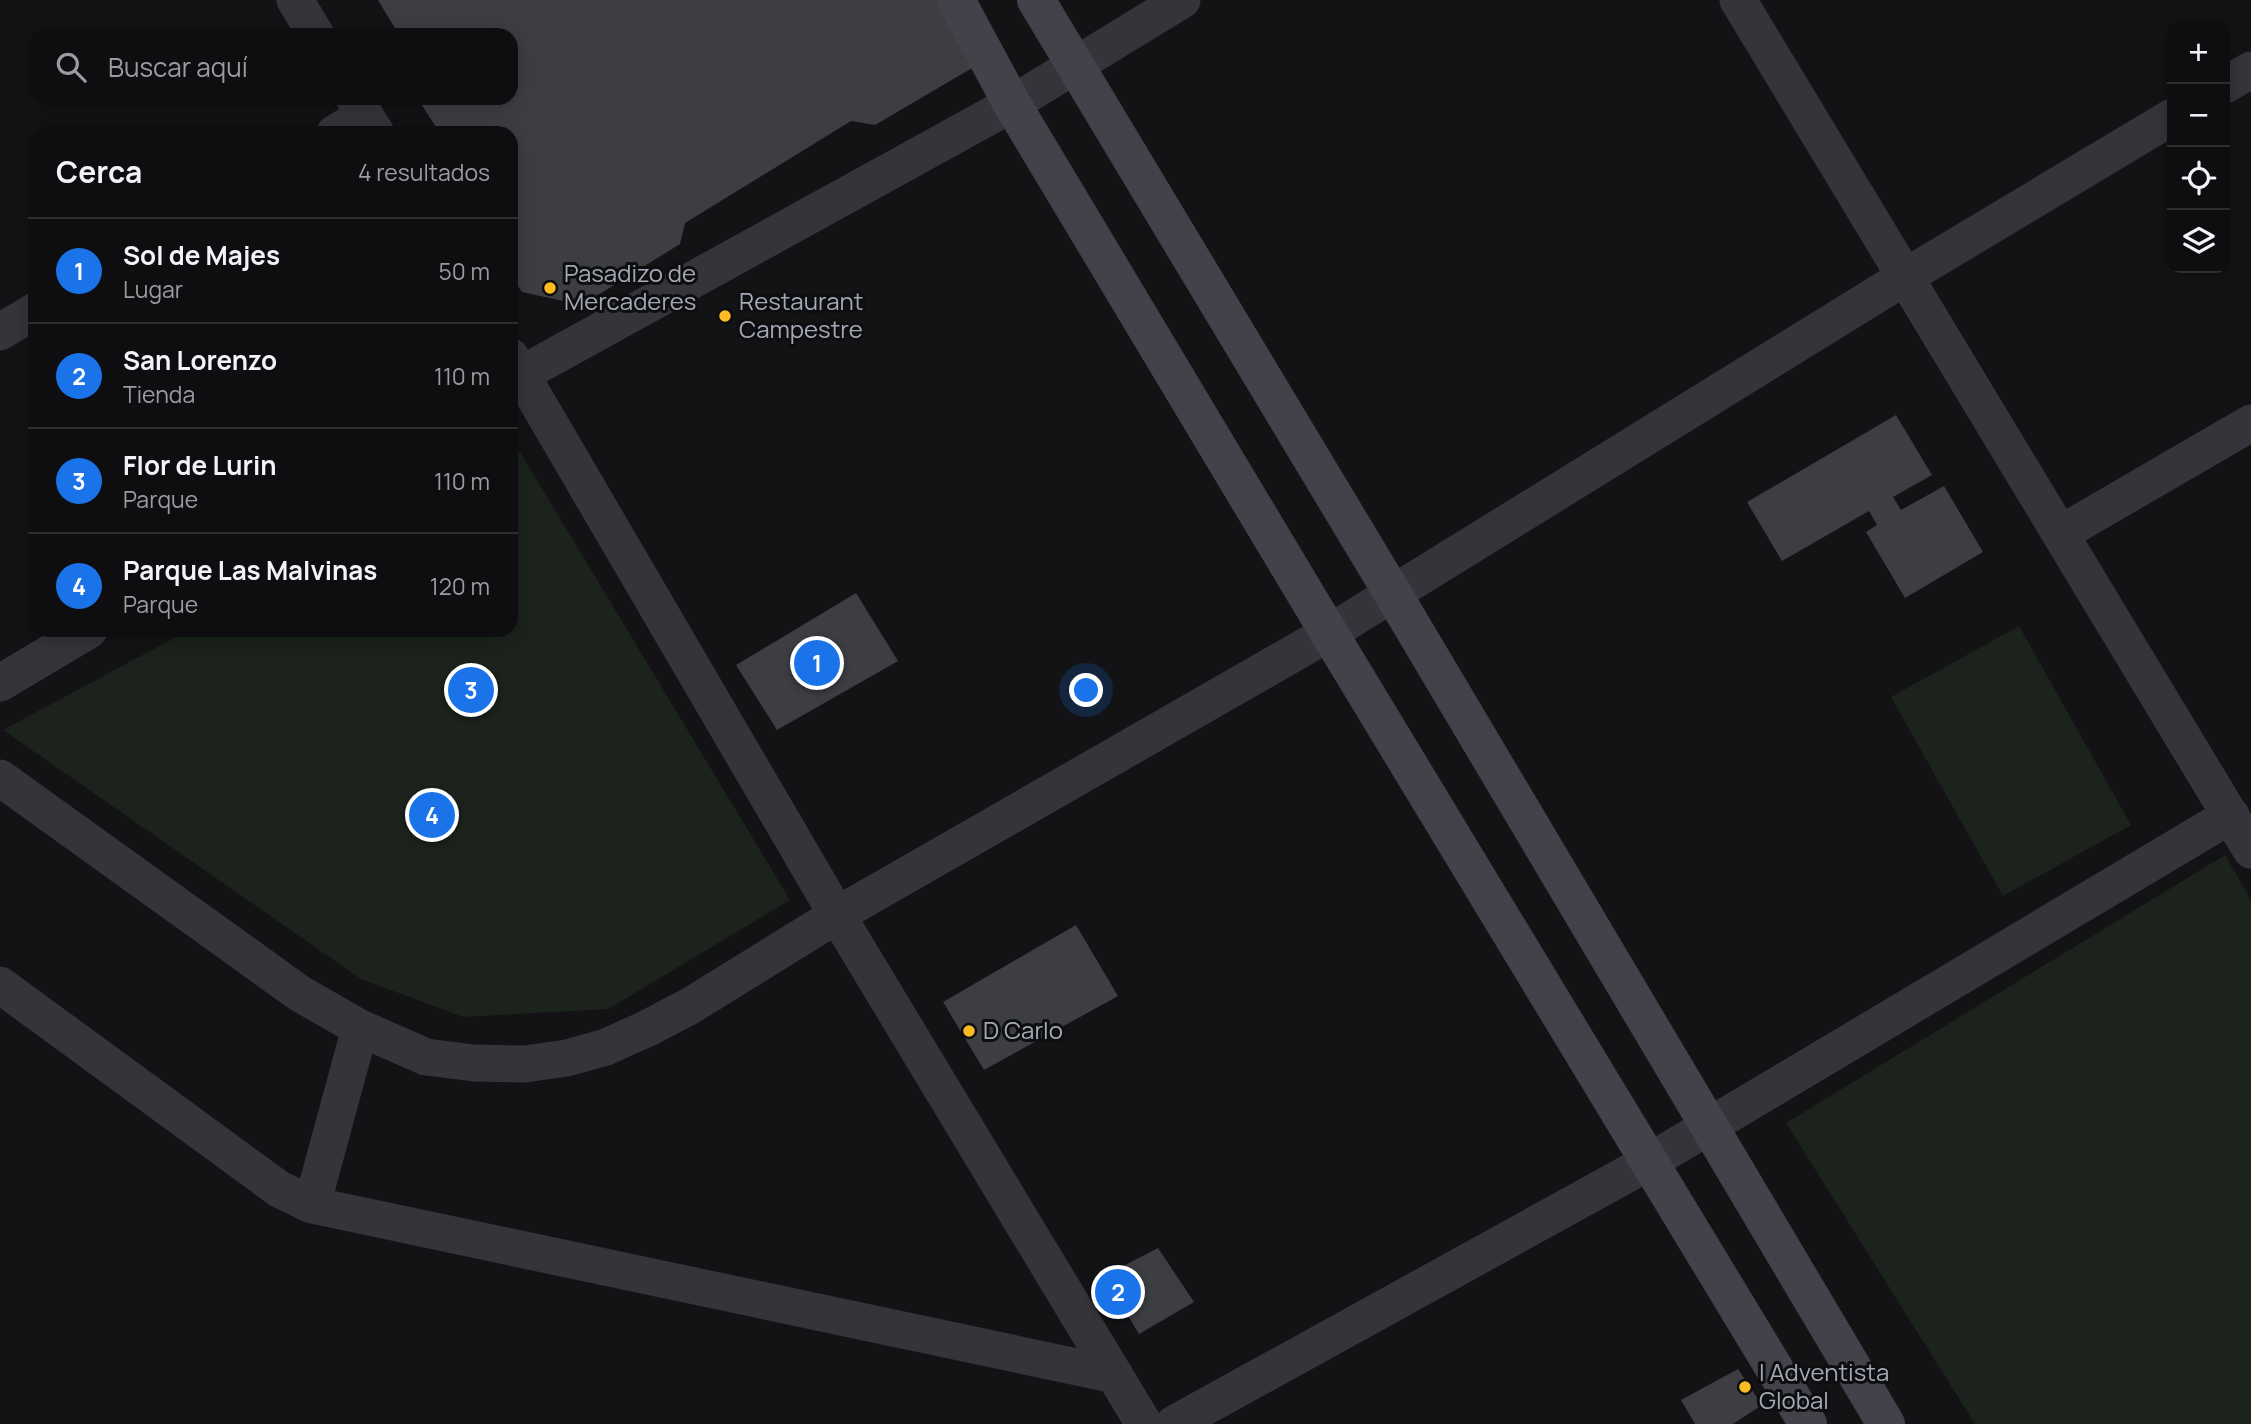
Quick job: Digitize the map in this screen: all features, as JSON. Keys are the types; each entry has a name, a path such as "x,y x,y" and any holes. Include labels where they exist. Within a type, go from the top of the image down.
{"street":[{"path":"295,0 312,28"},
{"path":"956,0 1013,104 1329,633 1808,1424"},
{"path":"1036,0 1886,1424"},
{"path":"518,368 1013,104 1182,0"},
{"path":"1751,4 1905,276 2251,850"},
{"path":"2227,84 2251,70"},
{"path":"0,778 299,993 360,1028 426,1057 474,1063 525,1064 567,1058 606,1046 679,1012 837,915 1329,633 1905,276 2167,120"},
{"path":"0,332 28,315"},
{"path":"518,377 837,915 1144,1424"},
{"path":"2060,534 2251,423"},
{"path":"0,683 77,637"},
{"path":"1174,1424 1649,1163 2231,815"},
{"path":"0,985 279,1189 312,1205 1115,1375"},
{"path":"312,1205 360,1028"}],"shaded area":[{"path":"520,452 790,900 608,1009 463,1017 361,979 3,730 176,637 518,637"},
{"path":"2019,626 2131,825 2003,896 1891,697"},
{"path":"2225,855 2251,900 2251,1424 1975,1424 1786,1123"}],"building":[{"path":"378,0 942,0 979,64 875,125 851,121 685,223 680,244 582,305 522,292 518,286 518,126 435,126 422,105 518,105 518,28 395,28"},
{"path":"1896,415 1932,475 1893,497 1901,510 1944,486 1983,552 1905,598 1866,532 1877,525 1869,511 1782,561 1747,502"},
{"path":"856,593 898,661 777,730 736,665"},
{"path":"1076,925 1118,996 984,1070 943,1002"},
{"path":"1158,1248 1194,1302 1139,1334 1104,1276"},
{"path":"1738,1369 1762,1405 1733,1424 1695,1424 1681,1400"}],"place":[{"name":"Pasadizo de Mercaderes","path":"550,288"},
{"name":"Restaurant Campestre","path":"725,316"},
{"name":"Sol de Majes","path":"817,663"},
{"name":"Flor de Lurin","path":"471,690"},
{"name":"Parque Las Malvinas","path":"432,815"},
{"name":"D Carlo","path":"969,1031"},
{"name":"San Lorenzo","path":"1118,1292"},
{"name":"I Adventista Global","path":"1745,1387"}]}
